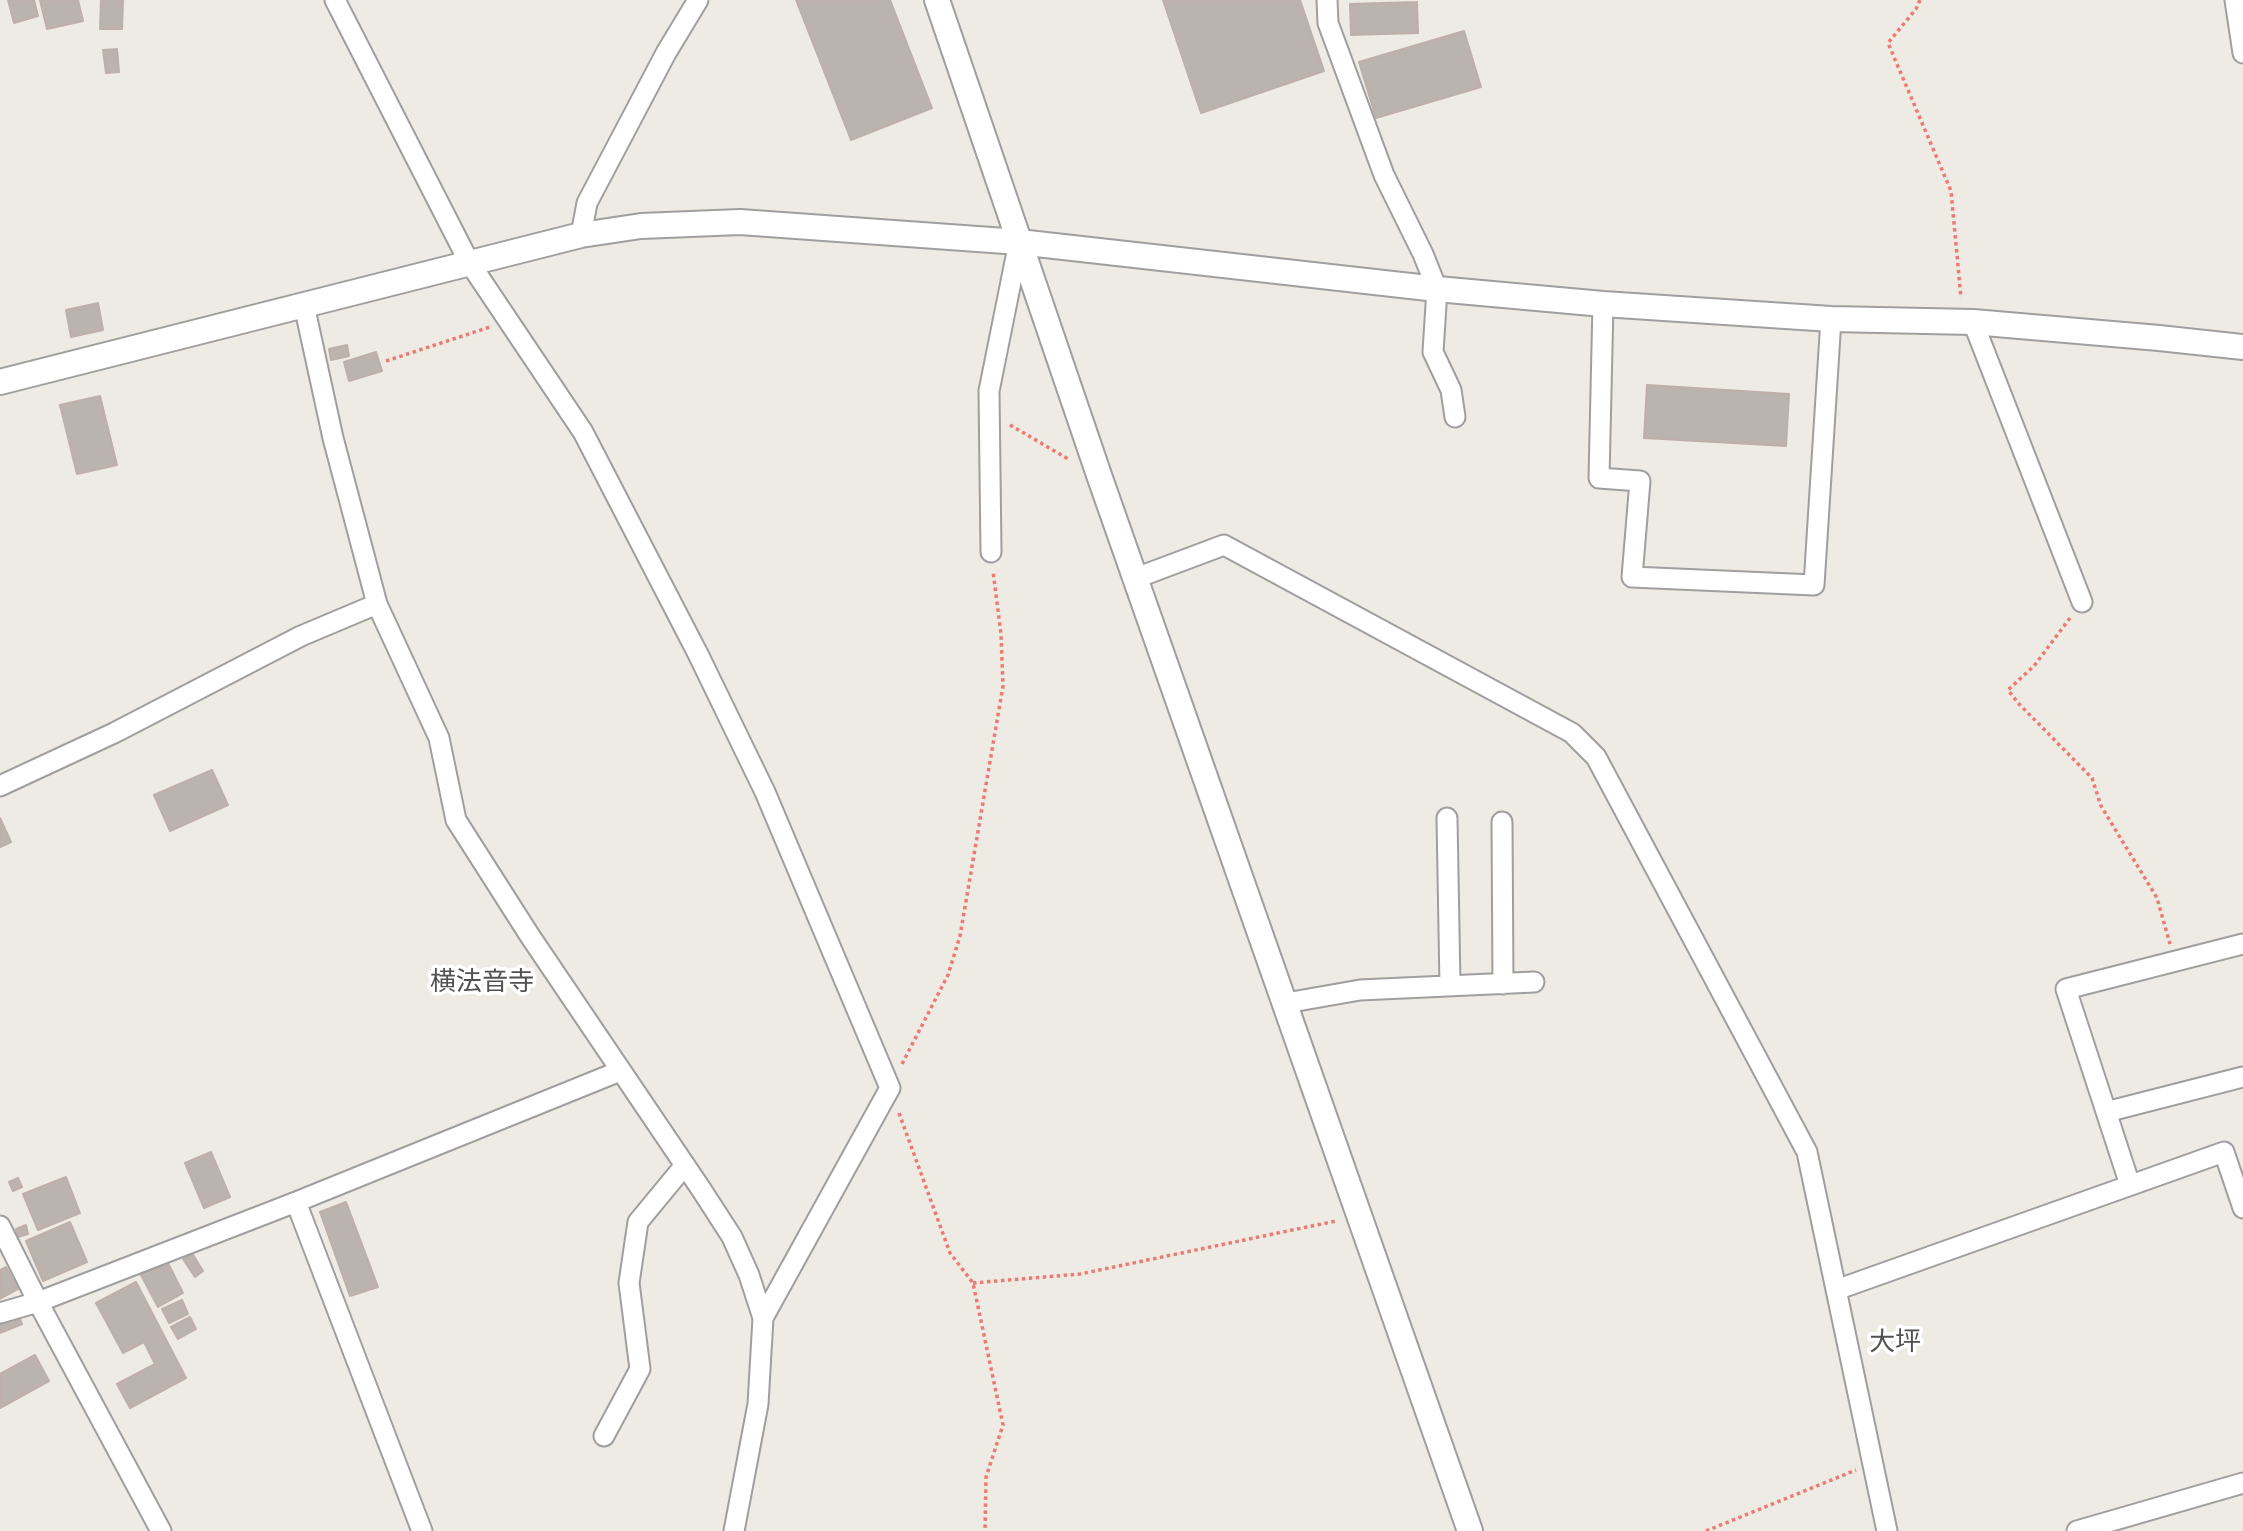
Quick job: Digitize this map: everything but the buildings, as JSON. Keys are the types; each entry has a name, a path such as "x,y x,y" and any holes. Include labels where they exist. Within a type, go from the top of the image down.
{"street":[{"path":"335,0 468,262 583,432 698,654 765,792 890,1088 763,1318"},
{"path":"581,235 587,203 666,54 698,0"},
{"path":"937,0 1100,478 1470,1531"},
{"path":"1327,0 1328,23 1384,175 1437,289 1433,352 1451,390 1455,417"},
{"path":"2235,0 2243,53"},
{"path":"0,382 581,235 641,226 740,222 1019,242 1437,289 1603,304 1831,319 1968,321 2243,347"},
{"path":"991,552 989,391 1019,242"},
{"path":"1603,304 1599,478 1640,481 1632,577 1814,584 1831,319"},
{"path":"304,305 333,438 377,604 439,738 456,820 530,936 732,1237 749,1275 763,1318 758,1404 734,1531"},
{"path":"1968,321 2082,603"},
{"path":"1136,579 1224,545 1572,733 1596,757 1807,1152 1887,1531"},
{"path":"0,786 114,733 301,636 377,604"},
{"path":"1447,818 1450,986"},
{"path":"1502,822 1503,984"},
{"path":"2130,1185 2066,989 2243,944"},
{"path":"1286,1003 1360,990 1534,982"},
{"path":"0,1313 38,1302 296,1202 620,1071"},
{"path":"2106,1112 2243,1077"},
{"path":"1836,1290 2224,1152 2243,1208"},
{"path":"604,1436 640,1369 629,1283 638,1222 685,1165"},
{"path":"296,1202 422,1531"},
{"path":"0,1226 161,1531"},
{"path":"2077,1531 2243,1483"}],"path":[{"path":"1920,0 1916,9 1888,43 1951,191 1968,321"},
{"path":"386,361 508,321"},
{"path":"990,414 1100,478"},
{"path":"985,1531 986,1476 1003,1425 973,1283 950,1253 890,1088 948,975 960,936 1003,686 1001,634 991,552"},
{"path":"2082,603 2034,666 2008,690 2092,778 2101,806 2157,898 2174,961"},
{"path":"973,1283 1080,1274 1361,1216"},
{"path":"1706,1531 1872,1463"}],"district":[{"name":"横法音寺","path":"482,982"},
{"name":"大坪","path":"1895,1342"}]}
